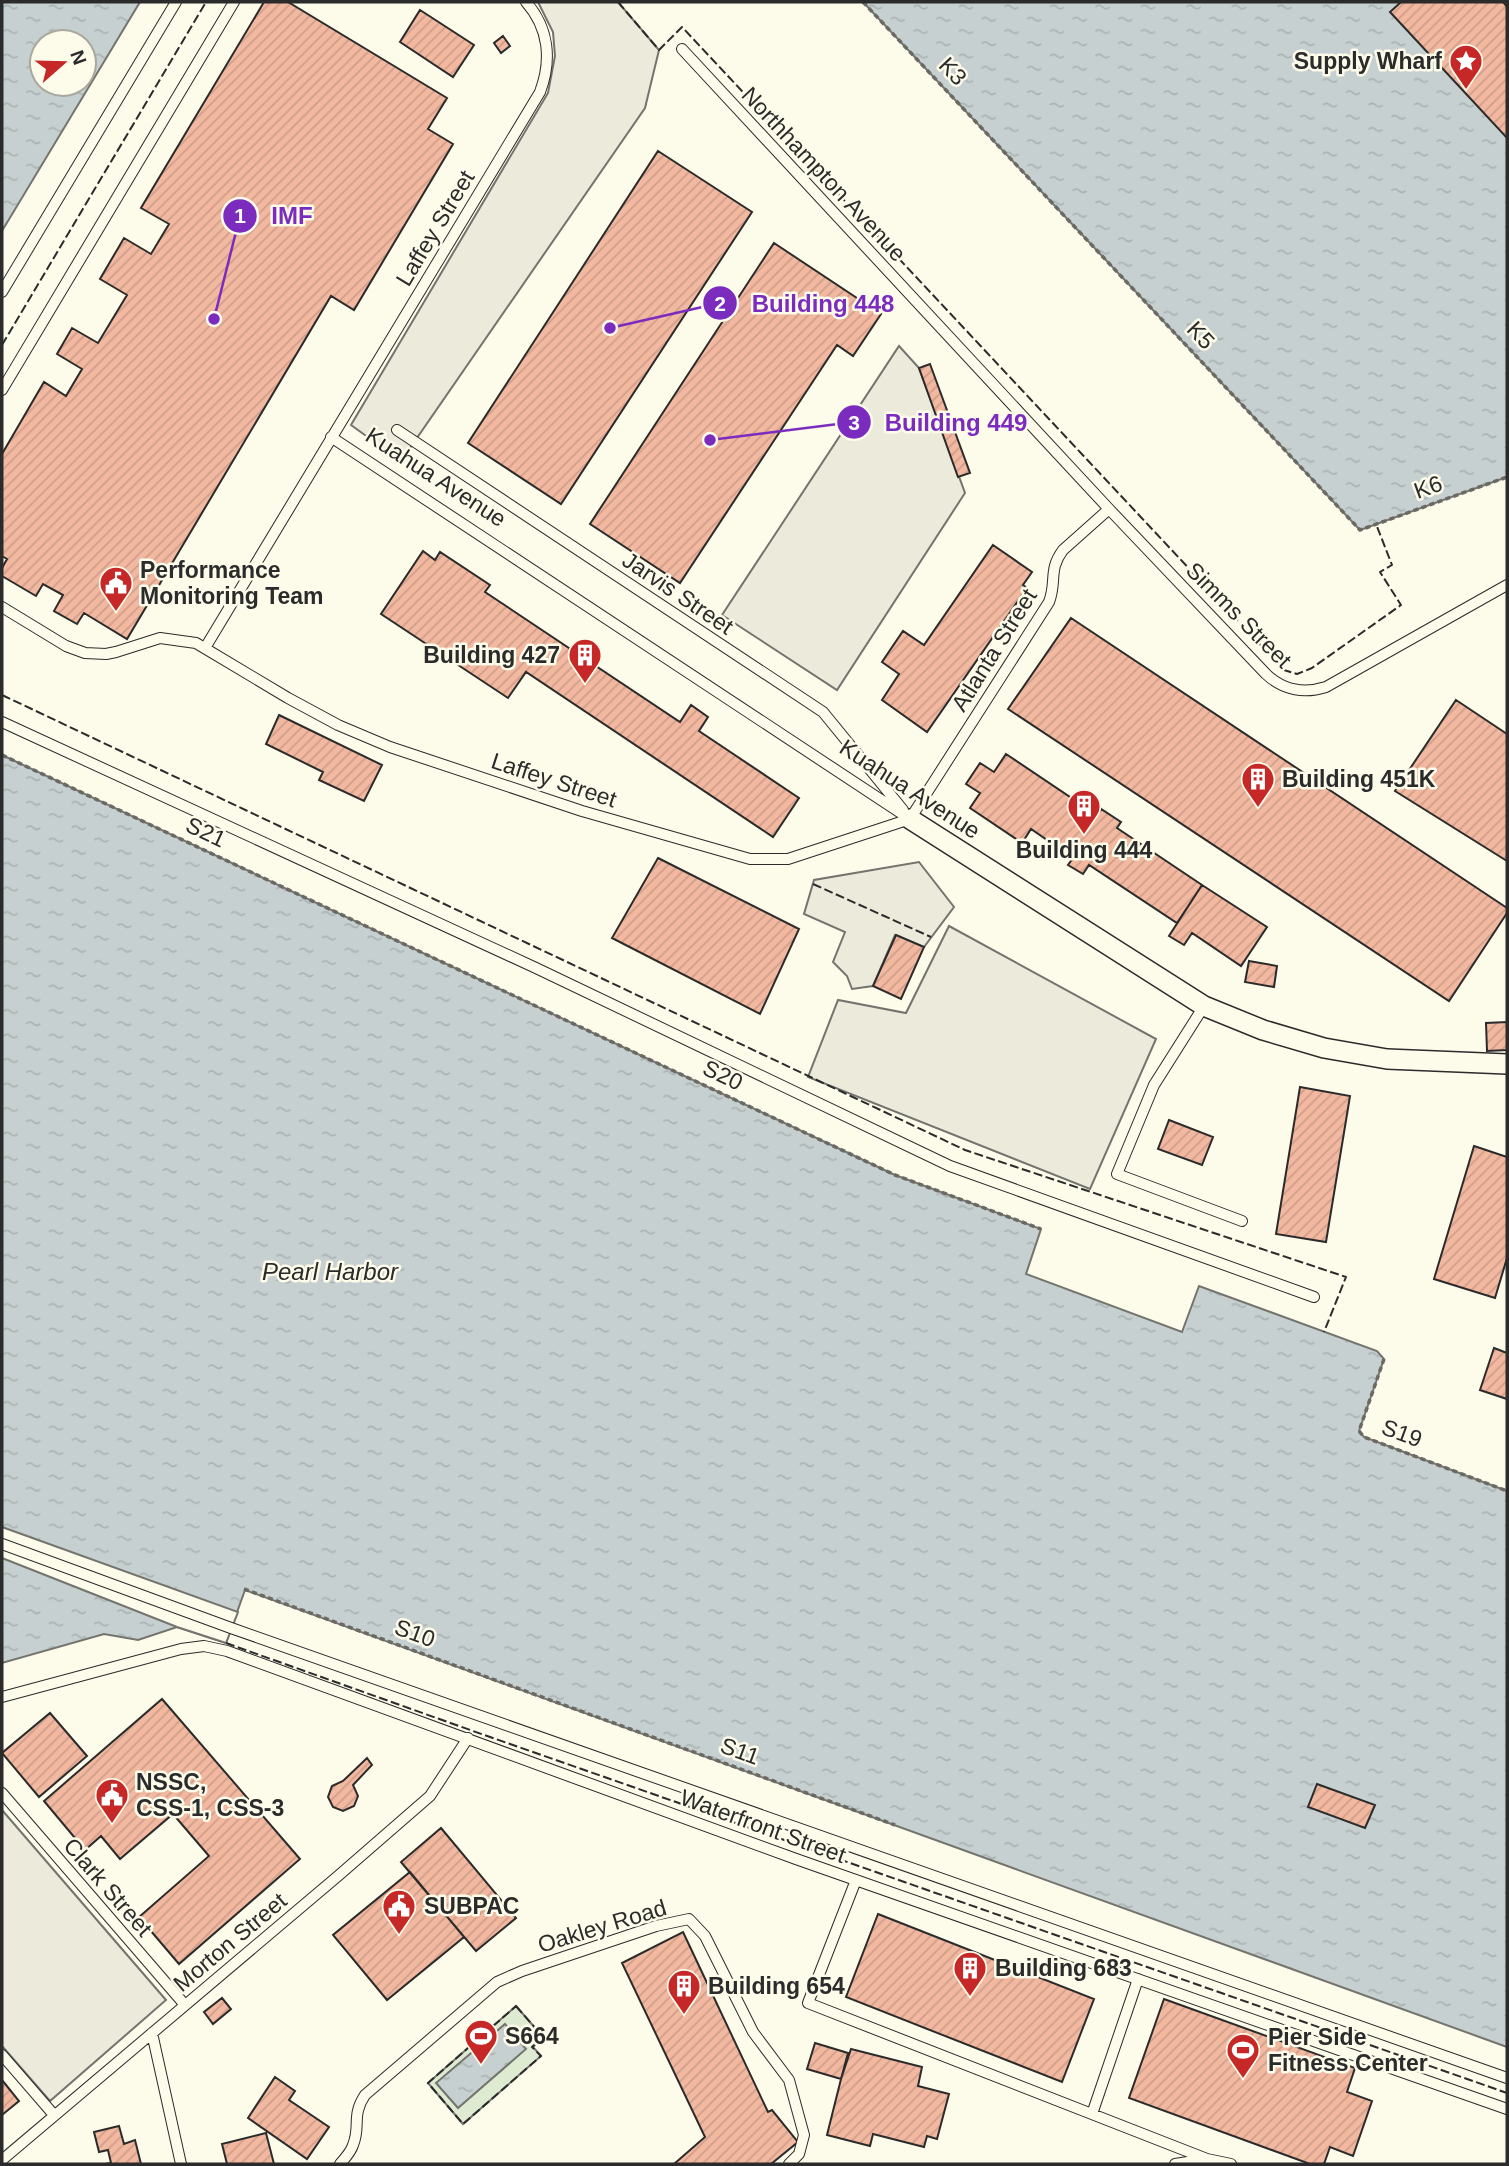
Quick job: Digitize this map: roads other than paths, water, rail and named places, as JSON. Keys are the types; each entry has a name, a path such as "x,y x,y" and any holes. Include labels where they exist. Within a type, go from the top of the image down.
{"street":[{"name":"Kuahua Avenue","path":"910,818 1205,1006 1263,1030 1324,1048 1387,1059 1507,1063"}],"lane":[{"path":"2,292 176,2"},
{"path":"2,390 234,2"},
{"name":"Laffey Street","path":"205,648 540,92 547,69 547,46 540,23 526,2"},
{"name":"Northhampton Avenue","path":"682,49 1109,509"},
{"name":"Jarvis Street","path":"397,430 823,712 910,818"},
{"name":"Kuahua Avenue","path":"331,438 910,818"},
{"name":"Simms Street","path":"1109,509 1266,674 1279,684 1294,690 1310,691 1334,684 1507,584"},
{"name":"Atlanta Street","path":"910,818 1049,602 1053,588 1052,571 1058,556 1109,509"},
{"name":"Laffey Street","path":"2,607 66,646 85,653 116,652 160,638 196,643 338,726 390,747 582,811 750,859 788,859 910,818"},
{"path":"2,722 536,968 950,1166 1314,1297"},
{"path":"1205,1006 1154,1086 1117,1174 1242,1221"},
{"path":"2,1544 231,1628 1507,2078"},
{"name":"Waterfront Street","path":"2,1697 181,1649 204,1646 227,1651 856,1880 1507,2109"},
{"name":"Morton Street","path":"2,2160 430,1796 468,1738"},
{"name":"Clark Street","path":"2,1793 185,2006"},
{"path":"856,1880 808,2003 1207,2159 1231,2164"},
{"name":"Oakley Road","path":"340,2164 353,2146 357,2113 365,2095 497,1982 656,1926 689,1919 705,1936 753,2032 789,2080 804,2134 799,2154 789,2164"},
{"path":"1092,2114 1138,1979"},
{"path":"152,2033 181,2164"},
{"path":"2,2055 54,2115"},
{"path":"1176,2164 1207,2159"}],"water":[{"path":"2,2 140,2 98,72 98,28 28,28 28,98 82,98 2,231"},
{"path":"863,2 1507,2 1507,477 1360,530"},
{"name":"Pearl Harbor","path":"2,755 895,1175 1041,1229 1026,1274 1182,1332 1199,1286 1377,1351 1384,1359 1359,1431 1364,1437 1507,1491 1507,2047 245,1590 226,1643 177,1627 138,1640 104,1634 2,1663"},
{"name":"S664","path":"505,2024 526,2049 458,2108 436,2083"}],"place":[{"name":"Supply Wharf","path":"1466,91"},
{"name":"IMF","path":"214,319"},
{"name":"Building 448","path":"610,328"},
{"name":"Building 449","path":"710,440"},
{"name":"Performance Monitoring Team","path":"116,613"},
{"name":"Building 427","path":"585,685"},
{"name":"Building 451K","path":"1258,809"},
{"name":"Building 444","path":"1084,836"},
{"name":"NSSC, CSS-1, CSS-3","path":"112,1825"},
{"name":"SUBPAC","path":"399,1936"},
{"name":"Building 683","path":"970,1998"},
{"name":"Building 654","path":"684,2016"},
{"name":"S664","path":"481,2066"},
{"name":"Pier Side Fitness Center","path":"1243,2080"}]}
